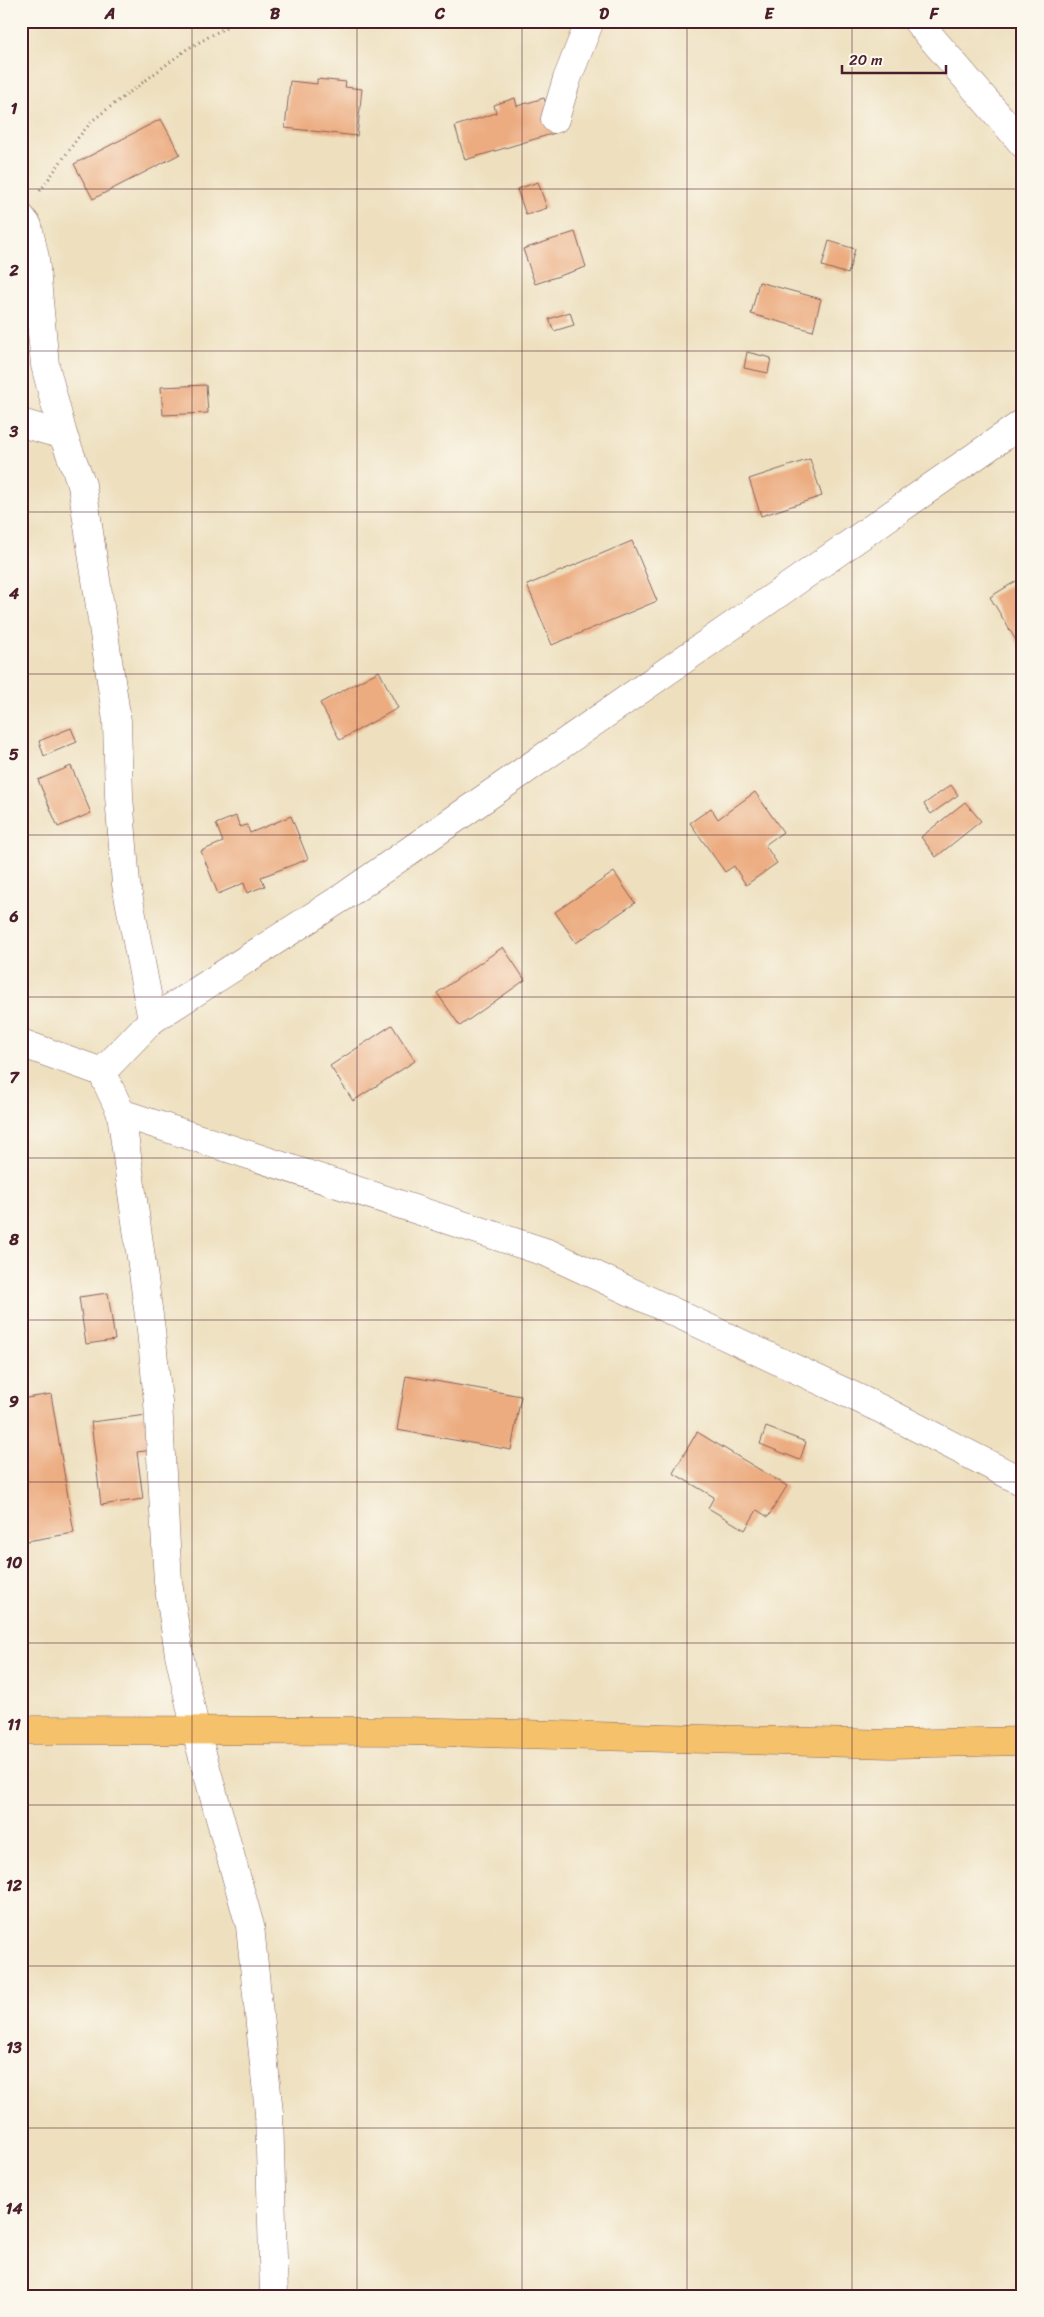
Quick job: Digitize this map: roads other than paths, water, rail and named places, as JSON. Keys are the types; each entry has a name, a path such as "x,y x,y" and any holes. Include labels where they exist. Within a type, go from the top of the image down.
{"main road":[{"path":"21,1730 416,1732 891,1744 1023,1741"}],"street":[{"path":"555,119 567,79 590,21"},
{"path":"917,21 1023,144"},
{"path":"29,207 28,226 35,258 45,365 64,435 82,485 104,621 117,721 119,796 126,884 152,1020"},
{"path":"102,1072 152,1020 346,895 1023,422"},
{"path":"21,423 64,435"},
{"path":"21,1043 102,1072 121,1113 151,1330 158,1402 168,1582 179,1654 196,1732 250,1926 269,2113 274,2296"},
{"path":"121,1113 548,1253 881,1410 1023,1482"}]}
